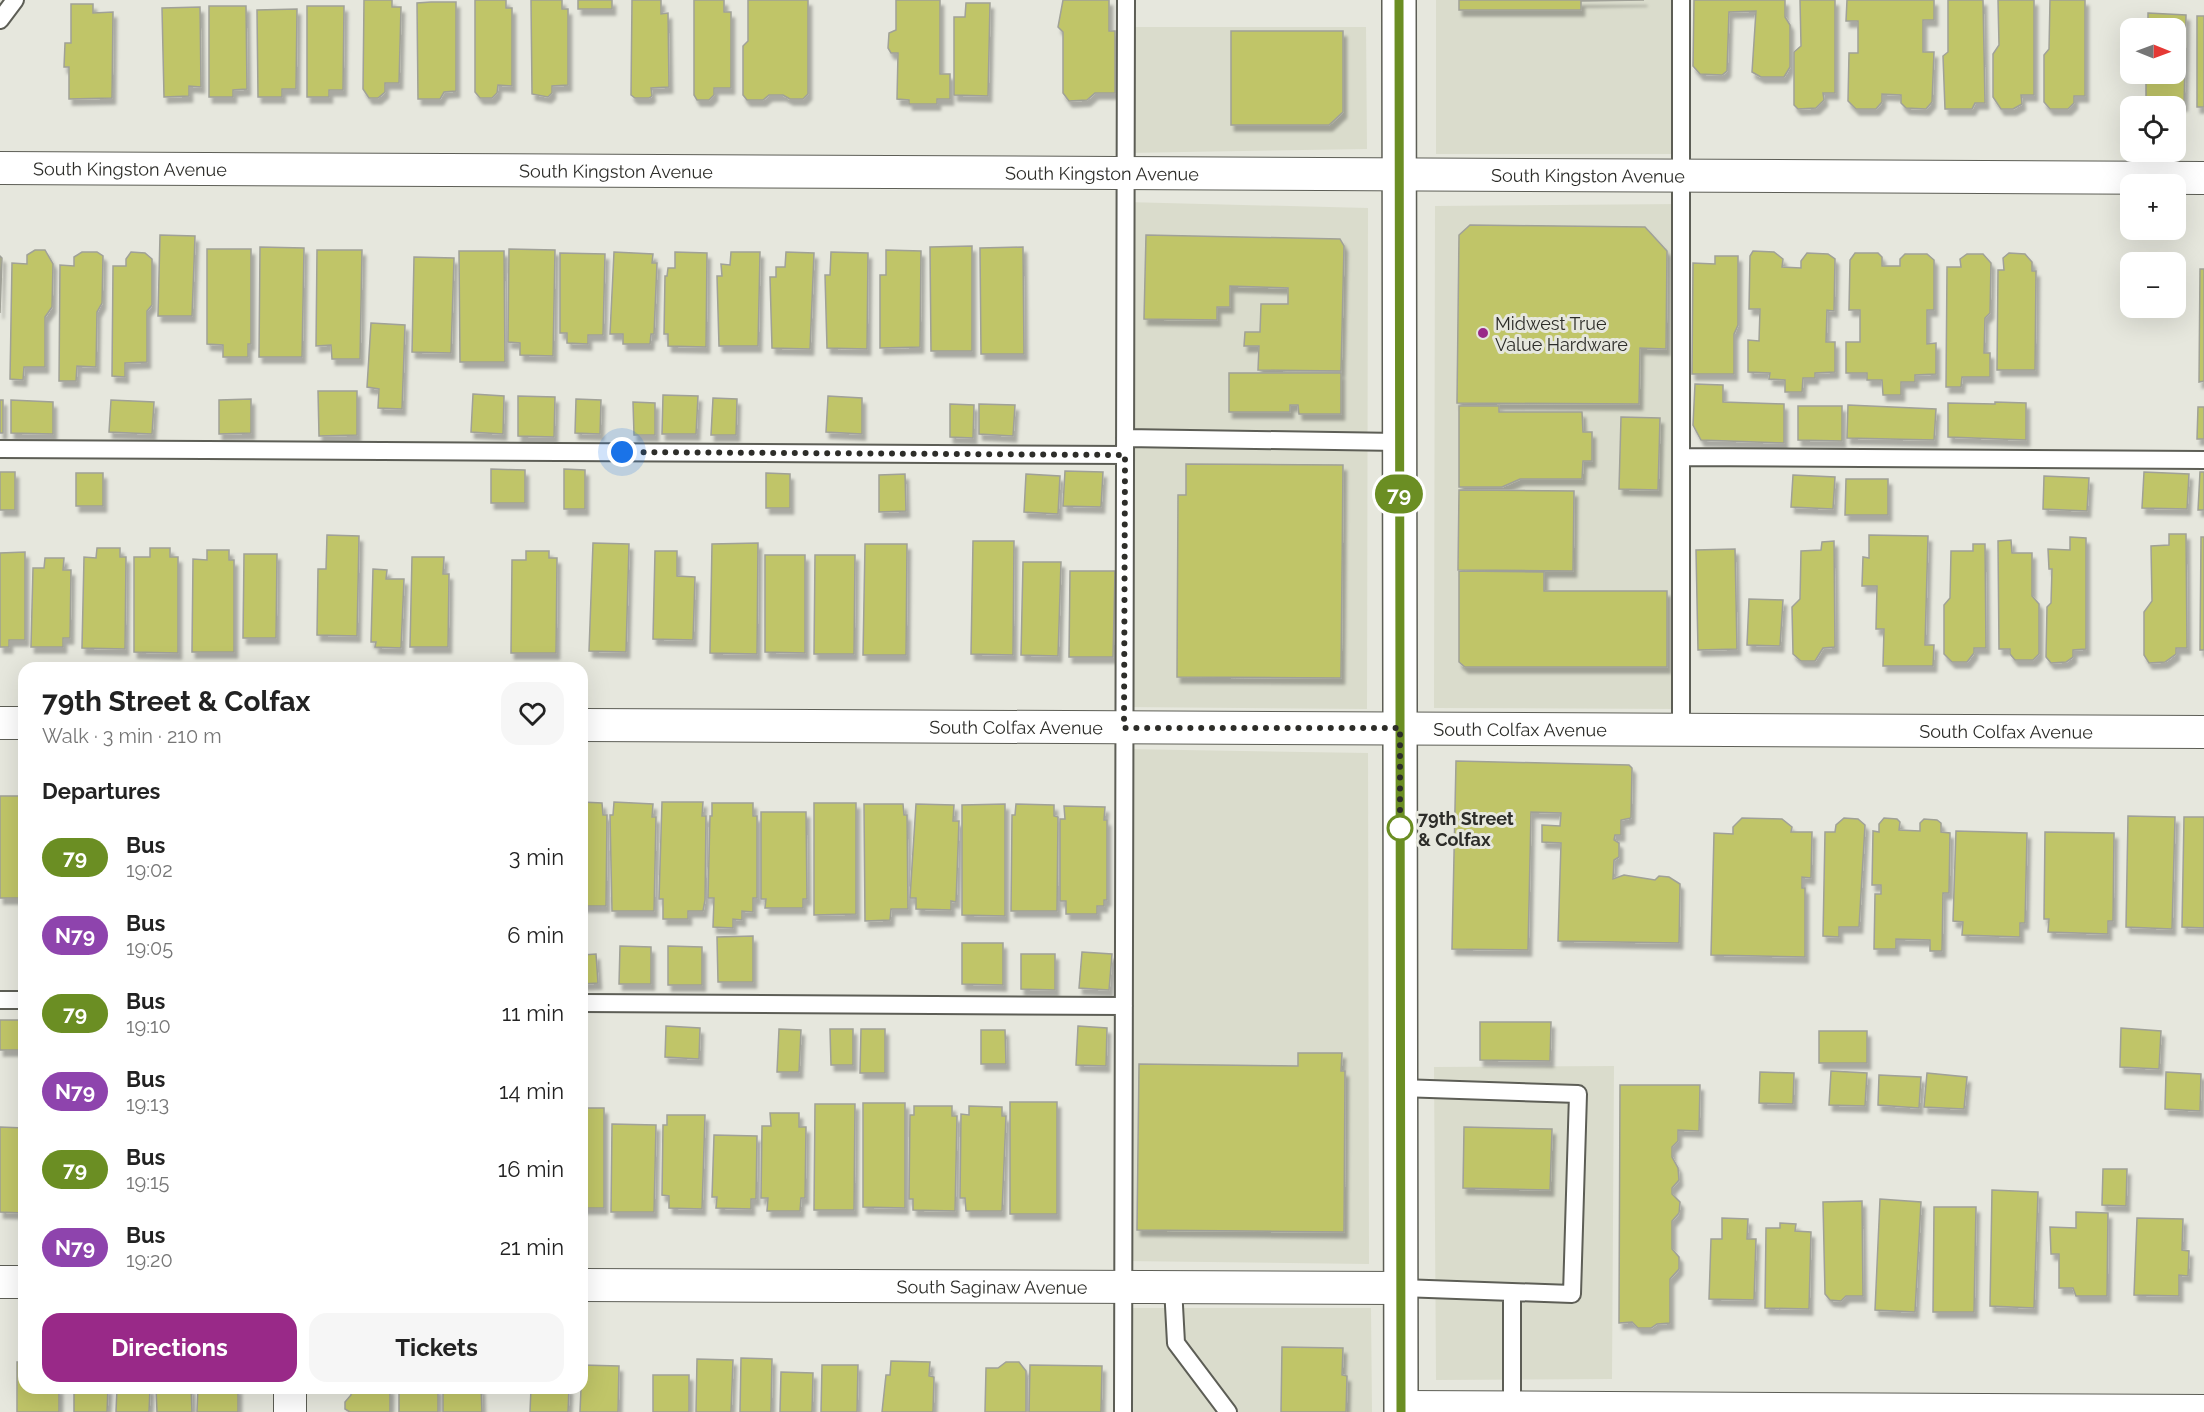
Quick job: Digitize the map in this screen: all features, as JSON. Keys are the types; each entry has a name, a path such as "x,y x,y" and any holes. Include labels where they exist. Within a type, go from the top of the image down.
{"main road":[{"path":"1399,0 1401,1410"}],"street":[{"name":"South Kingston Avenue","path":"0,168 2204,178"},
{"path":"0,723 18,723"},
{"name":"South Colfax Avenue","path":"588,726 2204,732"},
{"path":"0,1282 18,1282"},
{"name":"South Saginaw Avenue","path":"588,1284 1401,1288"},
{"path":"290,1394 291,1412"},
{"path":"1401,1410 1512,1408 2204,1411"}],"lane":[{"path":"0,20 15,0"},
{"path":"1123,1412 1126,0"},
{"path":"1681,0 1681,731"},
{"path":"0,449 1125,446 1399,442"},
{"path":"1681,458 2204,459"},
{"path":"0,1000 18,1000"},
{"path":"588,1003 1124,1006"},
{"path":"1400,1088 1578,1094 1572,1294 1401,1288"},
{"path":"1173,1287 1176,1343 1228,1412"},
{"path":"1512,1292 1512,1408"}],"shaded area":[{"path":"1436,0 1681,0 1681,154 1436,154"},
{"path":"1126,27 1366,27 1367,149 1126,153"},
{"path":"1125,202 1368,208 1367,709 1125,707"},
{"path":"1681,204 1681,709 1434,708 1435,206"},
{"path":"1124,749 1368,753 1369,1264 1123,1261"},
{"path":"1614,1066 1612,1379 1436,1380 1434,1067"},
{"path":"1123,1308 1371,1308 1372,1412 1123,1412"}],"building":[{"path":"364,0 392,0 392,7 401,7 399,83 385,83 385,92 378,98 369,98 363,89"},
{"path":"475,0 506,0 506,8 512,8 512,86 498,85 497,93 492,98 480,98 475,92"},
{"path":"531,0 562,0 562,9 568,9 568,85 552,86 552,93 548,97 532,94"},
{"path":"578,0 612,0 612,9 578,9"},
{"path":"632,0 661,0 661,14 668,13 669,87 651,88 652,96 649,98 635,98 631,95"},
{"path":"694,0 724,0 724,12 731,12 731,88 714,88 714,95 709,100 697,100 694,95"},
{"path":"748,0 808,0 808,94 803,99 769,95 763,100 747,100 743,95 743,46 748,41"},
{"path":"896,0 940,0 940,74 950,74 950,99 937,99 937,104 909,104 909,100 897,99 898,53 891,53 888,48 889,33 896,30"},
{"path":"1063,0 1109,0 1109,31 1115,31 1115,93 1095,93 1087,100 1069,101 1063,93 1063,32 1058,27"},
{"path":"1459,0 1644,0 1581,1 1581,10 1459,10"},
{"path":"1694,0 1785,0 1785,17 1790,25 1790,67 1784,77 1761,77 1752,72 1756,11 1729,12 1727,71 1722,75 1700,74 1693,66"},
{"path":"1800,0 1835,0 1835,93 1823,93 1824,100 1816,108 1798,109 1794,105 1794,52 1801,46"},
{"path":"1847,0 1934,0 1934,20 1923,20 1923,52 1934,52 1932,102 1926,109 1906,108 1901,103 1901,95 1882,94 1882,102 1876,109 1856,109 1848,101 1849,53 1858,53 1858,21 1846,21"},
{"path":"1948,0 1983,0 1985,103 1975,103 1972,109 1945,109 1943,56 1948,52"},
{"path":"1998,0 2034,0 2034,95 2021,95 2022,104 2013,109 2001,109 1993,97 1993,54 1999,45"},
{"path":"2050,0 2085,0 2085,96 2074,96 2074,103 2068,109 2050,109 2044,102 2044,55 2049,49"},
{"path":"456,2 456,91 444,92 440,99 418,99 417,3"},
{"path":"966,3 990,3 988,96 954,95 954,17 965,17"},
{"path":"71,4 93,4 93,13 113,12 112,98 69,99 69,67 64,67 65,43 71,43"},
{"path":"209,6 246,6 247,89 233,90 233,97 209,97"},
{"path":"307,6 344,6 343,90 329,90 329,97 307,97"},
{"path":"200,7 201,87 189,86 189,96 164,97 162,8"},
{"path":"297,9 296,89 282,89 282,97 258,97 257,10"},
{"path":"2148,13 2186,15 2186,18 2148,18"},
{"path":"2197,16 2204,16 2204,107 2197,107"},
{"path":"1231,31 1343,31 1343,112 1329,125 1231,125"},
{"path":"2146,84 2184,84 2184,96 2146,96"},
{"path":"1470,225 1645,227 1667,251 1666,349 1640,348 1639,404 1457,403 1459,235"},
{"path":"160,235 195,236 192,316 158,316"},
{"path":"1146,235 1340,239 1344,246 1341,371 1258,370 1259,346 1244,346 1245,332 1260,332 1261,304 1288,304 1288,288 1230,286 1230,307 1217,307 1217,320 1144,319"},
{"path":"972,246 972,351 931,351 930,247"},
{"path":"260,247 304,248 302,357 259,357"},
{"path":"1023,247 1024,354 981,354 980,248"},
{"path":"207,249 251,249 251,344 248,344 248,357 223,357 223,345 207,344"},
{"path":"509,249 555,250 553,356 520,355 520,343 508,342"},
{"path":"35,250 45,250 53,264 52,307 45,317 45,367 24,367 23,380 10,379 12,263 27,264 27,255"},
{"path":"317,250 362,250 360,359 332,359 331,345 316,346"},
{"path":"886,250 921,251 920,347 880,348 880,275 886,275"},
{"path":"459,251 504,251 505,362 460,362"},
{"path":"1753,251 1774,252 1783,259 1782,267 1801,268 1801,261 1807,253 1828,254 1835,259 1834,311 1827,310 1826,342 1835,342 1835,372 1815,373 1815,378 1803,378 1802,392 1785,392 1785,380 1769,379 1770,373 1748,372 1748,340 1759,341 1760,309 1749,309 1750,256"},
{"path":"82,252 97,252 103,256 102,303 97,312 96,367 77,366 76,381 59,381 60,265 74,266 74,257"},
{"path":"131,252 145,253 152,259 152,305 147,311 147,362 125,363 125,377 112,376 113,266 126,266 126,259"},
{"path":"614,252 653,254 652,263 657,263 654,334 651,334 650,344 623,344 623,334 610,334"},
{"path":"675,252 707,253 706,347 668,346 668,334 664,334 665,276 667,276 668,268 675,268"},
{"path":"731,252 760,252 758,346 719,346 717,276 722,276 721,264 730,265"},
{"path":"786,252 814,253 810,349 772,348 770,277 776,277 776,267 785,267"},
{"path":"831,252 868,253 867,349 827,348 825,275 830,275"},
{"path":"560,253 605,254 603,335 588,335 588,344 567,343 567,333 560,333"},
{"path":"1855,253 1878,253 1882,257 1882,266 1900,266 1900,259 1905,254 1927,254 1934,260 1934,310 1927,310 1927,344 1936,343 1936,374 1915,375 1915,382 1901,382 1901,395 1883,395 1882,380 1867,380 1867,373 1846,373 1846,342 1860,342 1860,310 1849,310 1850,260"},
{"path":"2009,253 2025,254 2032,262 2032,271 2036,271 2035,370 1997,370 1998,270 2004,270 2003,258"},
{"path":"1967,254 1983,254 1991,263 1990,313 1985,318 1984,353 1990,353 1990,377 1962,377 1961,387 1946,387 1947,267 1961,267 1960,259"},
{"path":"0,256 2,258 0,313"},
{"path":"1715,256 1738,256 1738,325 1734,334 1734,374 1692,374 1693,263 1715,264"},
{"path":"414,257 454,258 451,353 412,352"},
{"path":"2200,269 2204,269 2204,381 2199,382"},
{"path":"371,323 405,325 402,409 378,408 379,389 367,387"},
{"path":"1229,373 1341,373 1341,414 1299,414 1298,405 1290,405 1290,412 1229,412"},
{"path":"1695,384 1723,385 1723,402 1784,404 1784,443 1701,440 1693,425"},
{"path":"318,391 357,391 357,435 319,436"},
{"path":"473,394 504,396 503,434 471,432"},
{"path":"663,395 698,396 696,434 662,434"},
{"path":"518,396 555,397 554,437 518,436"},
{"path":"828,396 862,398 862,434 826,432"},
{"path":"713,398 737,399 736,435 711,435"},
{"path":"251,399 251,433 219,434 219,400"},
{"path":"576,399 601,400 600,434 575,433"},
{"path":"0,400 3,400 3,433 0,433"},
{"path":"11,400 53,402 53,434 11,433"},
{"path":"111,400 154,402 152,434 109,432"},
{"path":"633,402 655,403 655,435 634,435"},
{"path":"1995,402 2026,403 2026,440 1948,437 1948,403 1995,404"},
{"path":"950,404 974,405 973,438 950,437"},
{"path":"979,404 1015,405 1013,436 979,434"},
{"path":"1848,405 1936,409 1934,440 1847,438"},
{"path":"1459,406 1499,406 1499,412 1582,412 1583,432 1592,432 1592,461 1583,461 1582,479 1520,479 1502,487 1459,487"},
{"path":"1798,406 1842,406 1842,441 1798,440"},
{"path":"2198,407 2204,407 2204,439 2197,439"},
{"path":"1621,417 1660,418 1658,490 1619,489"},
{"path":"1186,464 1343,465 1341,678 1177,677 1178,495 1186,495"},
{"path":"491,469 525,470 525,503 491,503"},
{"path":"564,469 585,470 585,509 564,509"},
{"path":"1065,471 1103,472 1101,507 1063,506"},
{"path":"0,472 15,472 15,510 0,510"},
{"path":"2144,472 2189,474 2187,509 2142,508"},
{"path":"2200,472 2204,472 2204,510 2198,510"},
{"path":"76,473 103,473 103,506 76,506"},
{"path":"766,473 790,474 790,508 766,508"},
{"path":"905,474 906,511 879,512 879,475"},
{"path":"1026,474 1060,476 1058,514 1024,512"},
{"path":"1793,475 1835,477 1833,509 1791,507"},
{"path":"2044,476 2089,478 2087,511 2043,509"},
{"path":"1846,479 1888,479 1888,515 1845,515"},
{"path":"1459,490 1574,491 1573,571 1458,570"},
{"path":"2169,534 2186,534 2187,648 2176,648 2176,654 2165,662 2149,663 2144,655 2144,612 2152,601 2151,546 2169,545"},
{"path":"327,535 359,536 357,636 317,635 318,569 326,569"},
{"path":"1869,535 1928,536 1925,645 1934,645 1933,666 1883,666 1884,629 1876,629 1877,586 1862,586 1863,557 1869,558"},
{"path":"2070,537 2086,538 2086,649 2073,650 2073,657 2066,662 2051,663 2046,657 2047,607 2051,603 2052,569 2049,569 2048,549 2070,550"},
{"path":"2201,537 2204,537 2204,650 2200,650"},
{"path":"2011,540 2012,553 2032,553 2032,596 2039,604 2039,654 2033,660 2015,660 2010,654 2010,649 1999,649 1998,541"},
{"path":"973,541 1014,541 1013,655 971,654"},
{"path":"1834,541 1835,647 1823,648 1815,661 1801,661 1793,654 1792,607 1800,599 1801,551 1821,550 1822,542"},
{"path":"593,543 629,544 626,652 589,651"},
{"path":"758,543 757,654 710,653 712,544"},
{"path":"865,544 907,544 906,655 863,655"},
{"path":"1973,544 1985,544 1986,648 1974,648 1974,653 1967,662 1952,662 1944,654 1944,605 1950,598 1951,551 1973,551"},
{"path":"97,548 120,548 120,557 126,557 125,649 82,648 84,557 96,558"},
{"path":"150,548 170,548 170,557 178,557 178,653 134,652 134,557 150,557"},
{"path":"1735,549 1737,649 1698,650 1696,550"},
{"path":"207,550 229,550 229,560 234,560 234,652 192,652 193,559 207,560"},
{"path":"526,551 549,551 549,558 557,558 556,653 511,653 512,560 526,560"},
{"path":"655,551 677,551 677,576 695,577 693,640 653,639"},
{"path":"25,552 25,640 9,640 9,647 0,647 0,553"},
{"path":"244,554 277,554 276,638 243,638"},
{"path":"765,555 805,555 805,653 765,652"},
{"path":"815,555 855,555 854,654 814,654"},
{"path":"412,557 444,557 443,574 449,574 448,647 410,647"},
{"path":"45,558 64,558 63,570 71,570 70,638 63,638 63,647 31,647 33,568 44,568"},
{"path":"1023,562 1061,562 1058,656 1021,655"},
{"path":"373,569 387,570 386,579 404,579 401,648 375,647 376,642 371,642"},
{"path":"1070,571 1115,571 1113,657 1069,657"},
{"path":"1459,571 1544,572 1544,591 1667,591 1667,667 1465,667 1459,662"},
{"path":"1749,599 1783,600 1780,646 1747,645"},
{"path":"1456,761 1629,765 1632,768 1631,818 1621,820 1621,835 1615,835 1614,840 1619,843 1619,857 1614,860 1613,879 1624,875 1655,880 1659,876 1669,877 1680,884 1679,943 1558,941 1561,843 1542,842 1542,825 1560,826 1561,813 1531,812 1528,950 1452,949"},
{"path":"0,796 18,796 18,898 0,898"},
{"path":"588,802 602,803 603,815 607,815 606,906 588,906"},
{"path":"614,802 653,804 652,817 656,817 654,911 612,911 610,815 613,815"},
{"path":"662,802 703,802 702,816 706,816 705,900 703,911 688,911 688,919 663,919 663,899 659,899"},
{"path":"712,803 753,803 753,816 757,816 757,898 753,898 753,912 742,911 742,920 733,919 733,928 713,927 714,898 708,898"},
{"path":"814,803 856,803 856,914 814,915"},
{"path":"864,804 903,804 904,815 907,815 908,909 891,909 890,920 865,921"},
{"path":"916,804 954,805 953,821 959,821 956,902 951,901 951,910 916,909 916,898 910,898"},
{"path":"1005,804 1005,916 962,915 962,805"},
{"path":"1016,804 1054,805 1054,816 1058,817 1057,911 1011,911 1012,815 1015,815"},
{"path":"1064,806 1105,807 1107,900 1104,900 1104,906 1097,906 1097,914 1066,914 1066,901 1060,901 1060,819 1065,819"},
{"path":"761,812 806,812 807,899 803,899 803,908 765,908 766,899 761,899"},
{"path":"2128,816 2175,817 2172,929 2126,927"},
{"path":"2184,817 2204,817 2204,928 2182,927"},
{"path":"1742,818 1782,819 1792,827 1791,832 1812,832 1811,878 1802,877 1802,888 1805,888 1805,957 1711,955 1714,833 1733,834 1733,827"},
{"path":"1844,818 1858,819 1865,825 1859,927 1839,927 1839,937 1823,936 1825,832 1835,832 1836,825"},
{"path":"1884,818 1897,819 1900,822 1899,830 1920,831 1920,823 1924,819 1937,820 1941,823 1941,832 1950,833 1949,893 1943,893 1942,951 1930,951 1930,940 1896,939 1896,949 1874,949 1875,894 1881,894 1881,885 1872,885 1873,831 1879,832 1879,824"},
{"path":"1956,831 2027,833 2025,923 2020,923 2020,937 1962,935 1963,922 1953,921"},
{"path":"2045,832 2114,833 2113,921 2108,921 2108,934 2048,932 2049,919 2044,919"},
{"path":"753,936 753,982 718,982 717,937"},
{"path":"962,943 1003,943 1003,985 962,984"},
{"path":"620,946 651,947 651,984 619,984"},
{"path":"668,946 702,947 702,985 668,985"},
{"path":"1082,952 1112,954 1109,990 1079,988"},
{"path":"596,954 598,983 588,984 588,955"},
{"path":"1021,954 1055,954 1055,990 1021,989"},
{"path":"0,1020 18,1020 18,1050 0,1050"},
{"path":"1480,1022 1551,1022 1550,1061 1480,1060"},
{"path":"666,1026 700,1028 699,1059 665,1057"},
{"path":"1078,1026 1107,1028 1106,1066 1076,1065"},
{"path":"2121,1028 2161,1031 2159,1069 2120,1067"},
{"path":"779,1029 801,1030 799,1072 777,1072"},
{"path":"830,1029 853,1029 853,1065 831,1065"},
{"path":"861,1029 885,1029 885,1073 860,1073"},
{"path":"981,1030 1005,1030 1006,1064 981,1064"},
{"path":"1819,1031 1867,1031 1867,1063 1819,1063"},
{"path":"1298,1053 1342,1053 1341,1071 1345,1071 1344,1232 1137,1230 1139,1064 1298,1066"},
{"path":"1831,1071 1867,1073 1865,1106 1829,1105"},
{"path":"1760,1072 1794,1073 1793,1104 1759,1103"},
{"path":"2166,1072 2201,1074 2200,1111 2165,1109"},
{"path":"1927,1073 1967,1077 1964,1109 1924,1107"},
{"path":"1879,1075 1921,1077 1919,1108 1878,1105"},
{"path":"1620,1085 1700,1085 1699,1131 1678,1130 1678,1141 1672,1147 1672,1157 1678,1168 1679,1180 1672,1188 1672,1194 1680,1202 1679,1213 1672,1221 1672,1249 1679,1257 1679,1269 1670,1279 1670,1323 1657,1324 1651,1328 1638,1328 1632,1322 1619,1323"},
{"path":"1010,1102 1057,1102 1057,1214 1010,1214"},
{"path":"863,1103 905,1103 905,1208 863,1207"},
{"path":"815,1104 855,1104 854,1210 814,1210"},
{"path":"914,1106 952,1106 952,1116 957,1116 955,1211 913,1210 913,1199 909,1199 910,1115 914,1115"},
{"path":"969,1106 1002,1107 1002,1116 1006,1116 1002,1211 966,1211 965,1198 960,1198 961,1114 969,1115"},
{"path":"588,1108 604,1108 604,1208 588,1208"},
{"path":"770,1113 799,1113 799,1127 806,1127 805,1198 801,1198 800,1211 767,1211 768,1198 761,1198 762,1126 771,1126"},
{"path":"667,1115 705,1115 702,1209 669,1208 669,1196 662,1195 663,1125 667,1125"},
{"path":"612,1124 656,1125 654,1212 611,1212"},
{"path":"0,1127 18,1128 18,1213 0,1212"},
{"path":"1464,1127 1552,1129 1550,1190 1463,1188"},
{"path":"714,1135 757,1136 756,1199 751,1199 751,1209 716,1208 717,1197 712,1197"},
{"path":"2103,1169 2127,1169 2126,1206 2102,1205"},
{"path":"1992,1190 2038,1192 2034,1308 1990,1306"},
{"path":"1880,1199 1921,1202 1915,1312 1875,1310"},
{"path":"1862,1201 1863,1296 1846,1296 1841,1301 1830,1300 1825,1294 1823,1202"},
{"path":"1934,1207 1976,1207 1974,1312 1933,1312"},
{"path":"2076,1212 2108,1213 2107,1296 2076,1296 2073,1288 2059,1288 2059,1254 2051,1254 2050,1227 2076,1228"},
{"path":"1722,1218 1748,1219 1747,1239 1756,1239 1754,1300 1709,1299 1711,1239 1722,1239"},
{"path":"2137,1218 2183,1219 2182,1250 2189,1251 2188,1276 2179,1275 2179,1296 2134,1295"},
{"path":"1780,1223 1796,1224 1795,1231 1811,1232 1809,1309 1765,1308 1766,1228 1780,1228"},
{"path":"1282,1347 1343,1348 1342,1375 1347,1376 1346,1412 1281,1412"},
{"path":"741,1358 772,1359 771,1412 740,1412"},
{"path":"697,1359 733,1360 731,1412 696,1412"},
{"path":"891,1361 930,1362 929,1376 934,1377 933,1412 882,1412 886,1375 890,1375"},
{"path":"18,1362 18,1394 59,1394 59,1412 17,1412"},
{"path":"1006,1362 1019,1362 1026,1371 1026,1412 985,1412 986,1368 998,1368"},
{"path":"588,1365 619,1366 618,1412 580,1412 581,1394 588,1394"},
{"path":"822,1365 858,1365 857,1412 821,1412"},
{"path":"1030,1365 1102,1366 1101,1412 1029,1412"},
{"path":"781,1372 813,1373 812,1412 780,1412"},
{"path":"653,1375 689,1375 689,1412 653,1412"},
{"path":"74,1394 108,1394 107,1412 74,1412"},
{"path":"117,1394 150,1394 149,1412 116,1412"},
{"path":"156,1394 191,1394 192,1412 157,1412"},
{"path":"198,1394 238,1394 238,1412 197,1412"},
{"path":"390,1394 390,1412 350,1412 345,1409 345,1402 351,1395"},
{"path":"399,1394 438,1394 438,1412 399,1412"},
{"path":"443,1394 481,1394 482,1412 443,1412"},
{"path":"531,1394 569,1394 568,1412 530,1412"}],"bus line":[{"name":"79","path":"1399,0 1401,1412"}],"place":[{"name":"Midwest True Value Hardware","path":"1483,333"},
{"name":"79th Street & Colfax","path":"1400,828"}],"route":[{"path":"622,452 1125,455 1124,728 1400,728 1400,828"}]}
